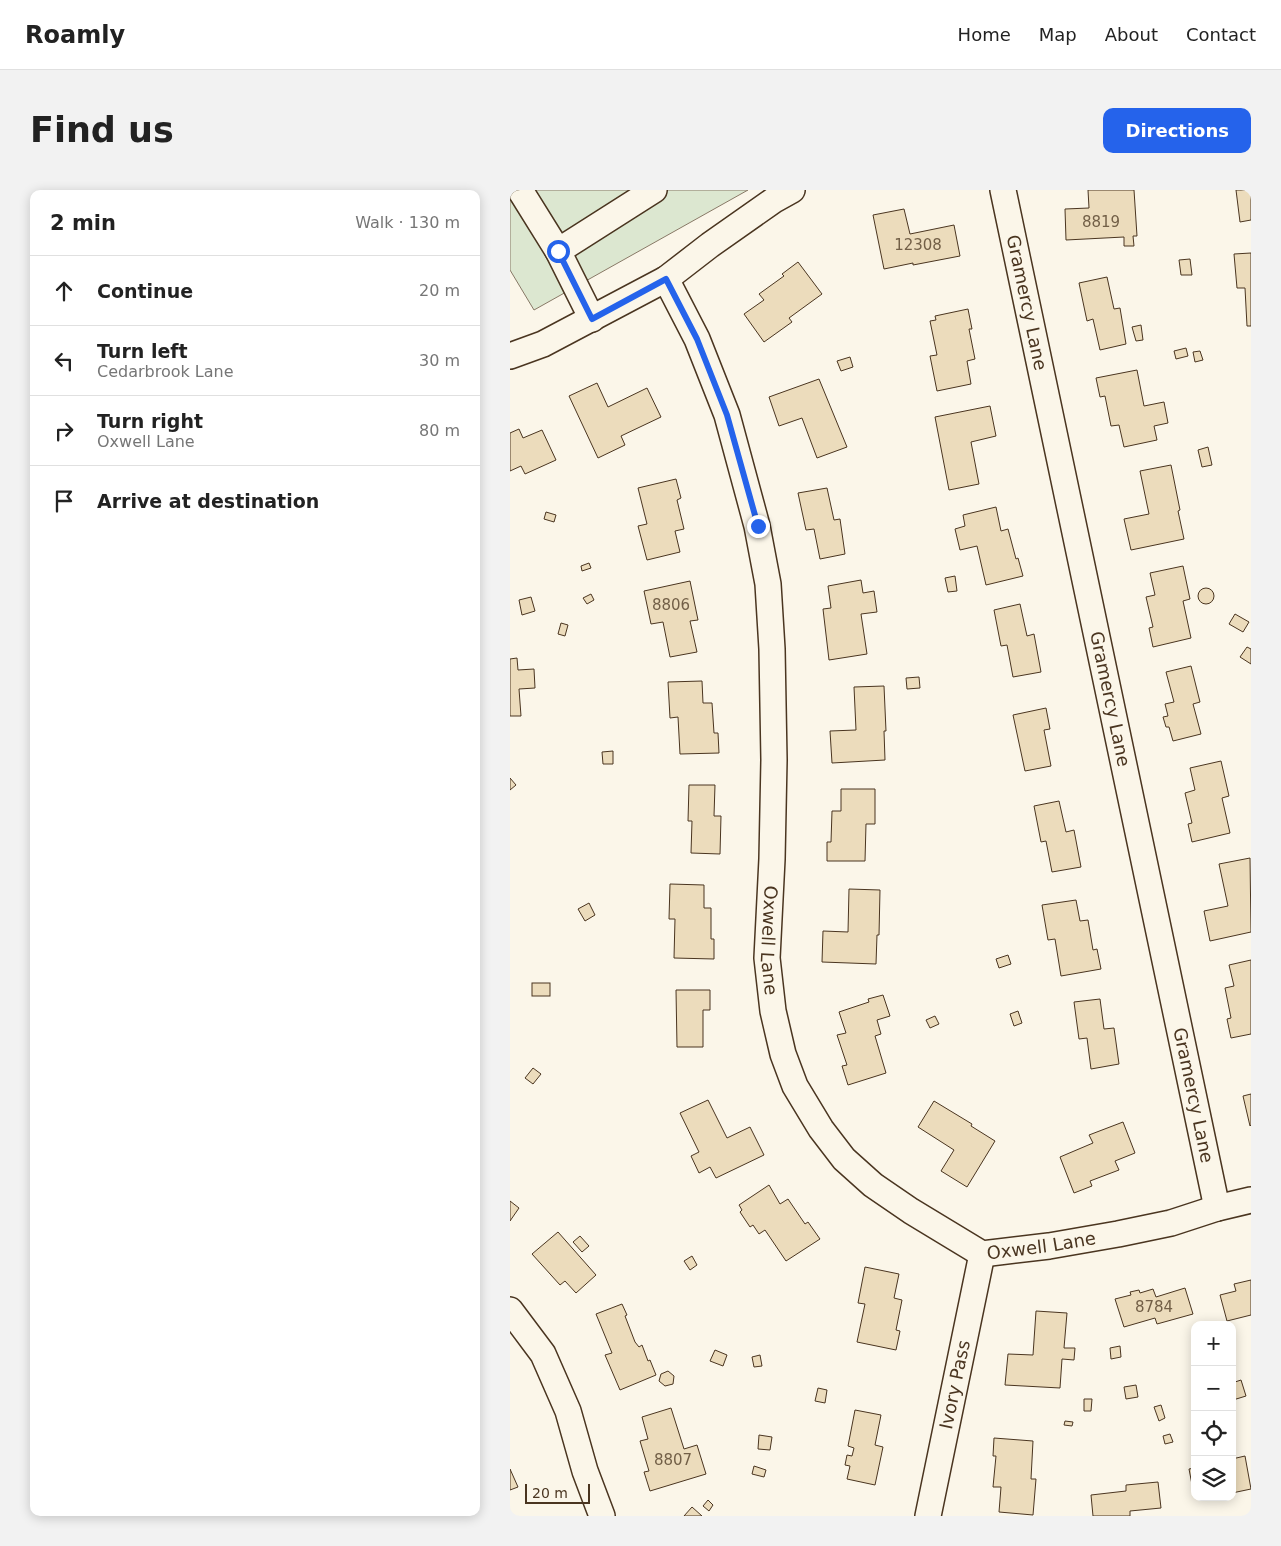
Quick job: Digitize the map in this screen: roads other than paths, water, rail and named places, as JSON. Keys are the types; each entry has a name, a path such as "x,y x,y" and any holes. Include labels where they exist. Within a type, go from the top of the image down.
{"street":[{"path":"520,190 558,251 592,319"},
{"path":"558,251 654,190"},
{"path":"510,356 543,344 666,279 737,226 792,190"},
{"name":"Gramercy Lane","path":"1003,190 1217,1208"},
{"name":"Oxwell Lane","path":"666,279 697,339 727,415 758,526 768,584 772,648 774,760 767,958 773,1012 783,1054 799,1093 821,1129 844,1158 881,1190 911,1211 982,1254 1049,1246 1118,1234 1171,1223 1217,1208 1251,1200"},
{"name":"Ivory Pass","path":"928,1516 982,1254"},
{"path":"510,1310 543,1354 568,1411 585,1471 602,1516"}]}
